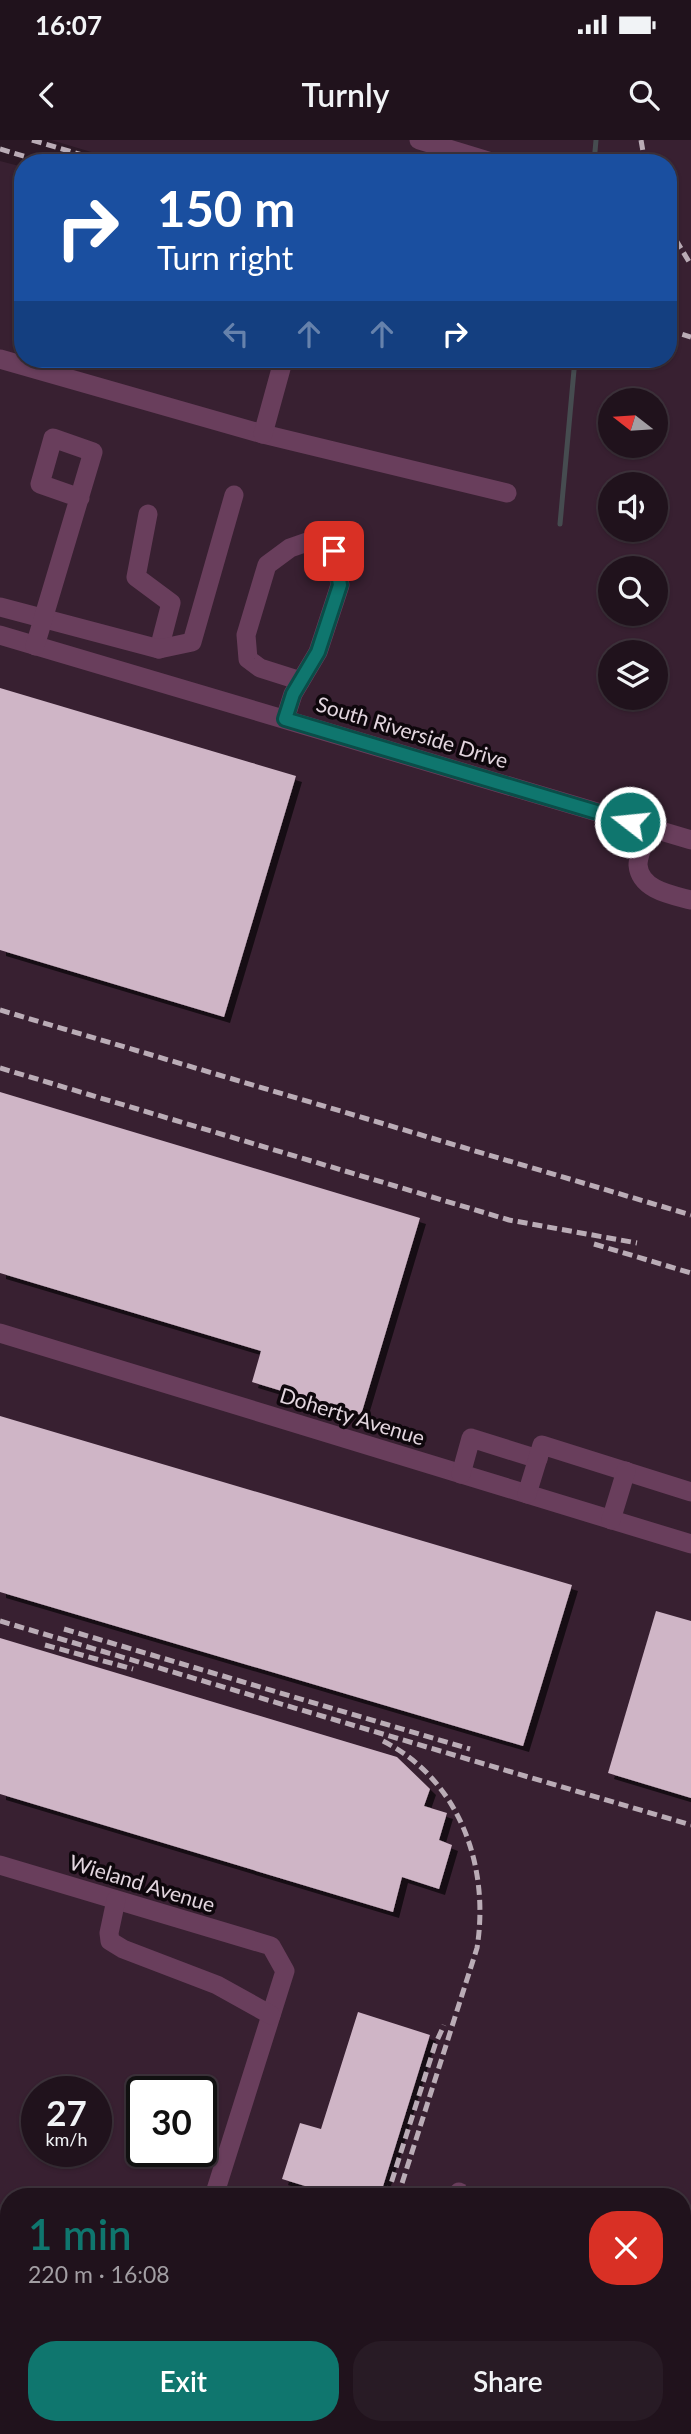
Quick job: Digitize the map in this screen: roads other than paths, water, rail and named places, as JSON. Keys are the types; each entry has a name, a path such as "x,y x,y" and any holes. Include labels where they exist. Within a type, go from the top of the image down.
{"street":[{"path":"419,140 465,154"},
{"path":"32,368 263,434 507,493"},
{"path":"263,434 281,368"},
{"path":"0,607 159,649 192,642 234,495"},
{"path":"35,646 80,498"},
{"path":"148,514 136,577 171,603 159,649"},
{"path":"285,719 293,694 301,681 318,652 340,585 334,551 310,541 290,548 267,565 246,635 248,659 260,668 301,681"},
{"name":"South Riverside Drive","path":"0,635 691,840"},
{"path":"650,828 638,864 641,878 661,891 691,900"},
{"name":"Doherty Avenue","path":"0,1333 691,1544"},
{"path":"461,1474 471,1438 538,1459"},
{"path":"527,1494 542,1445 691,1492"},
{"path":"611,1520 626,1471"},
{"name":"Wieland Avenue","path":"0,1865 271,1946 285,1971 271,2015"},
{"path":"116,1900 108,1933 110,1941 123,1949 216,1985 271,2015 217,2188"}],"waterway":[{"path":"595,154 596,140"},
{"path":"560,524 574,368"}],"railway":[{"path":"32,140 79,154"},
{"path":"641,140 643,154"},
{"path":"0,149 17,154"},
{"path":"677,242 691,265"},
{"path":"677,333 691,337"},
{"path":"0,1010 691,1215"},
{"path":"0,1068 509,1220 637,1243"},
{"path":"594,1244 691,1273"},
{"path":"0,1621 691,1825"},
{"path":"64,1629 470,1749"},
{"path":"45,1645 133,1669"},
{"path":"383,1741 410,1758 432,1778 450,1802 464,1829 479,1887 477,1948 401,2188"},
{"path":"390,2188 435,2045 444,2025"}]}
